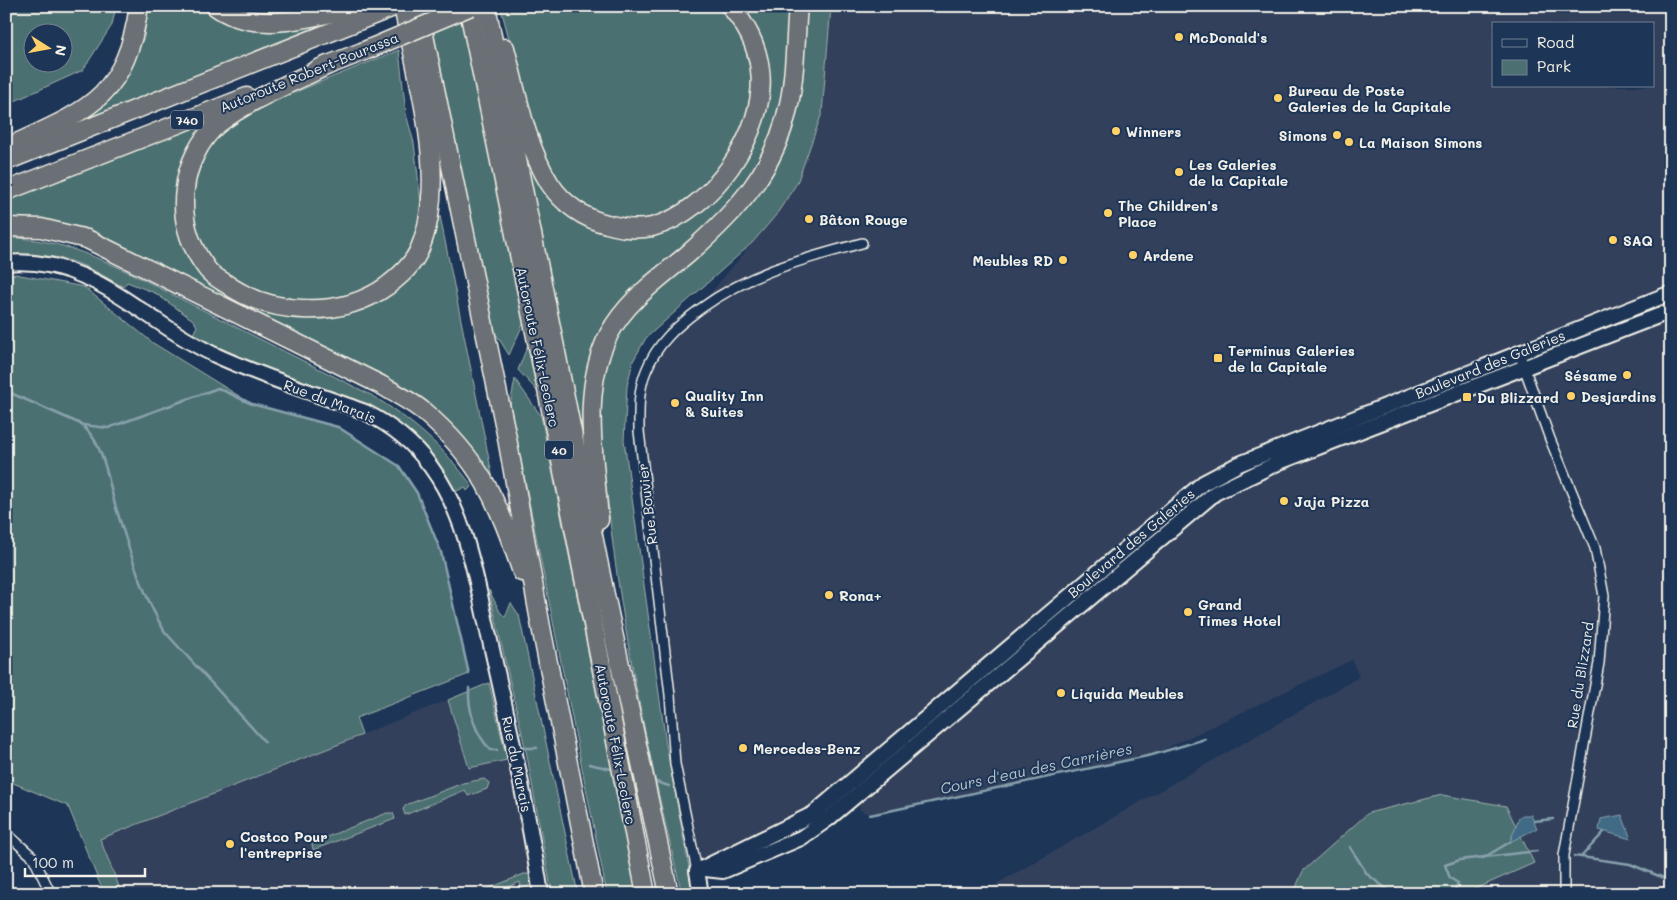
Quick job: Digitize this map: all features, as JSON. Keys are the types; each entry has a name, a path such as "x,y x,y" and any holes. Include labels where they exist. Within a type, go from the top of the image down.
{"highway":[{"path":"6,148 65,120 97,100 121,70 134,37 139,6"},
{"path":"215,6 241,18 267,22 356,13"},
{"name":"Autoroute Robert-Bourassa","path":"6,161 356,13 396,6"},
{"path":"328,65 252,104 217,125 197,151 186,178 182,209 190,243 208,271 235,290 265,303 298,309 328,309 352,304 376,293 402,274 420,250 429,220 432,182 427,129 403,6"},
{"path":"418,6 507,438 541,627 594,894"},
{"path":"478,8 500,33 531,145 550,184 578,211 596,221 622,228 650,227 686,213 700,201 730,166 750,128 757,108 760,71 757,52 750,32 730,6"},
{"path":"604,590 592,423 592,397 602,354 609,335 627,308 718,227 746,198 770,162 783,129 790,102 798,6"},
{"path":"478,8 604,590 656,844 669,894"},
{"name":"Autoroute Robert-Bourassa","path":"6,191 478,8"},
{"name":"Autoroute Félix-Leclerc","path":"478,8 549,400 646,894"},
{"path":"427,129 435,150 507,438"},
{"path":"6,227 41,228 87,239 381,385 422,410 460,446 491,491 541,627"},
{"path":"656,844 663,894"}],"street":[{"name":"Rue Bouvier","path":"702,894 701,870 671,735 670,695 639,431 641,387 652,356 662,341 677,326 724,292 780,266 862,243"},
{"name":"Rue du Marais","path":"6,263 46,264 77,272 94,280 176,334 212,354 365,412 384,422 409,440 432,468 449,498 464,534 518,765 540,894"},
{"name":"Boulevard des Galeries","path":"701,870 813,814 1203,483 1239,464 1671,292"},
{"name":"Boulevard des Galeries","path":"701,870 723,871 801,838 828,819 1215,493 1282,461 1671,311"},
{"name":"Rue du Blizzard","path":"1519,353 1550,439 1595,548 1604,596 1599,663 1564,855 1564,894"},
{"path":"6,833 33,857 51,894"}],"shaded area":[{"path":"831,6 1671,6 1671,292 1203,483 1026,638 1104,585 1215,493 1671,309 1671,894 979,894 1359,677 1352,660 1152,755 870,815 860,810 855,787 697,871 675,764 639,402 652,356 692,315 776,215 797,183 822,113"},
{"path":"448,700 469,768 507,760 526,843 532,894 122,894 100,839"},
{"path":"1531,815 1537,828 1510,842 1519,817"},
{"path":"1622,815 1631,839 1599,830 1601,819"}],"green space":[{"path":"6,6 116,6 112,25 83,70 6,105"},
{"path":"148,6 199,6 221,18 321,26 92,119 92,113 112,93 144,38"},
{"path":"231,6 327,6 301,11 268,13"},
{"path":"428,6 461,6 525,320 509,355 494,331"},
{"path":"509,6 721,6 725,9 751,46 755,87 739,141 702,192 652,222 607,221 569,199 538,146 501,9"},
{"path":"736,6 793,6 783,114 763,160 740,197 712,223 646,275 620,302 601,337 591,497 521,136 592,225 688,216 763,106"},
{"path":"804,6 831,6 822,113 797,183 776,215 752,243 646,338 633,361 627,386 624,440 666,744 694,894 682,894 659,797 629,651 621,602 600,443 599,413 602,383 606,364 613,347 631,314 762,188"},
{"path":"399,50 406,114 414,143 421,202 418,231 395,273 353,298 301,304 240,286 213,264 200,246 191,208 191,183 200,154 224,127 261,106"},
{"path":"235,105 189,154 192,255 285,313 392,290 438,206 495,489 385,378 91,231 43,220 6,218 6,198"},
{"path":"6,238 31,239 57,244 107,262 371,395 400,414 426,435 450,459 472,486 467,491 465,487 453,493 428,451 404,427 372,409 275,374 193,334 197,326 193,320 155,293 127,282 123,287 93,270 68,260 41,255 6,255"},
{"path":"15,274 84,287 153,343 252,404 338,427 399,466 417,493 441,552 469,674 356,718 362,735 100,839 122,894 104,894 68,806 6,780 6,277"},
{"path":"529,342 541,395 518,370"},
{"path":"515,379 541,416 637,894 607,894 510,405"},
{"path":"489,590 500,612 505,617 511,603 519,615 578,894 552,894 527,756"},
{"path":"489,683 507,760 469,768 448,700"},
{"path":"484,779 489,783 487,789 468,796 465,790 405,815 403,809 406,805 463,783"},
{"path":"1442,795 1506,806 1534,863 1464,894 1293,894 1303,871 1368,813"},
{"path":"387,813 393,813 395,819 313,850 312,844 314,842"},
{"path":"524,874 530,874 531,885 521,889 520,882 492,894 475,894"}],"waterway":[{"name":"Cours d'eau des Carrières","path":"6,391 83,425 108,428 218,388 252,404 338,427 399,466 417,493 441,552 469,674"},
{"path":"84,427 91,435 102,455 117,511 138,573 150,604 165,632 265,742"},
{"name":"Cours d'eau des Carrières","path":"469,688 471,713 477,730 485,744 491,750 497,750"},
{"name":"Cours d'eau des Carrières","path":"870,815 1152,755 1205,739"},
{"name":"Cours d'eau des Carrières","path":"522,748 537,748"},
{"name":"Cours d'eau des Carrières","path":"589,764 611,769"},
{"name":"Cours d'eau des Carrières","path":"653,781 669,786"},
{"path":"1534,821 1553,819"},
{"path":"1581,857 1604,832"},
{"path":"1483,858 1510,842"},
{"name":"Cours d'eau des Carrières","path":"1350,847 1367,874 1393,894"},
{"name":"Cours d'eau des Carrières","path":"1453,894 1458,883 1450,878 1445,865 1460,860 1537,851"},
{"name":"Cours d'eau des Carrières","path":"1574,856 1630,864 1671,881"}],"place":[{"name":"McDonald's","path":"1179,37"},
{"name":"Bureau de Poste Galeries de la Capitale","path":"1278,98"},
{"name":"Winners","path":"1116,131"},
{"name":"Simons","path":"1337,135"},
{"name":"La Maison Simons","path":"1349,142"},
{"name":"Les Galeries de la Capitale","path":"1179,172"},
{"name":"The Children's Place","path":"1108,213"},
{"name":"Bâton Rouge","path":"809,219"},
{"name":"SAQ","path":"1613,240"},
{"name":"Ardene","path":"1133,255"},
{"name":"Meubles RD","path":"1063,260"},
{"name":"Terminus Galeries de la Capitale","path":"1218,358"},
{"name":"Sésame","path":"1627,375"},
{"name":"Desjardins","path":"1571,396"},
{"name":"Du Blizzard","path":"1467,397"},
{"name":"Quality Inn & Suites","path":"675,403"},
{"name":"Jaja Pizza","path":"1284,501"},
{"name":"Rona+","path":"829,595"},
{"name":"Grand Times Hotel","path":"1188,612"},
{"name":"Liquida Meubles","path":"1061,693"},
{"name":"Mercedes-Benz","path":"743,748"},
{"name":"Costco Pour l'entreprise","path":"230,844"}]}
